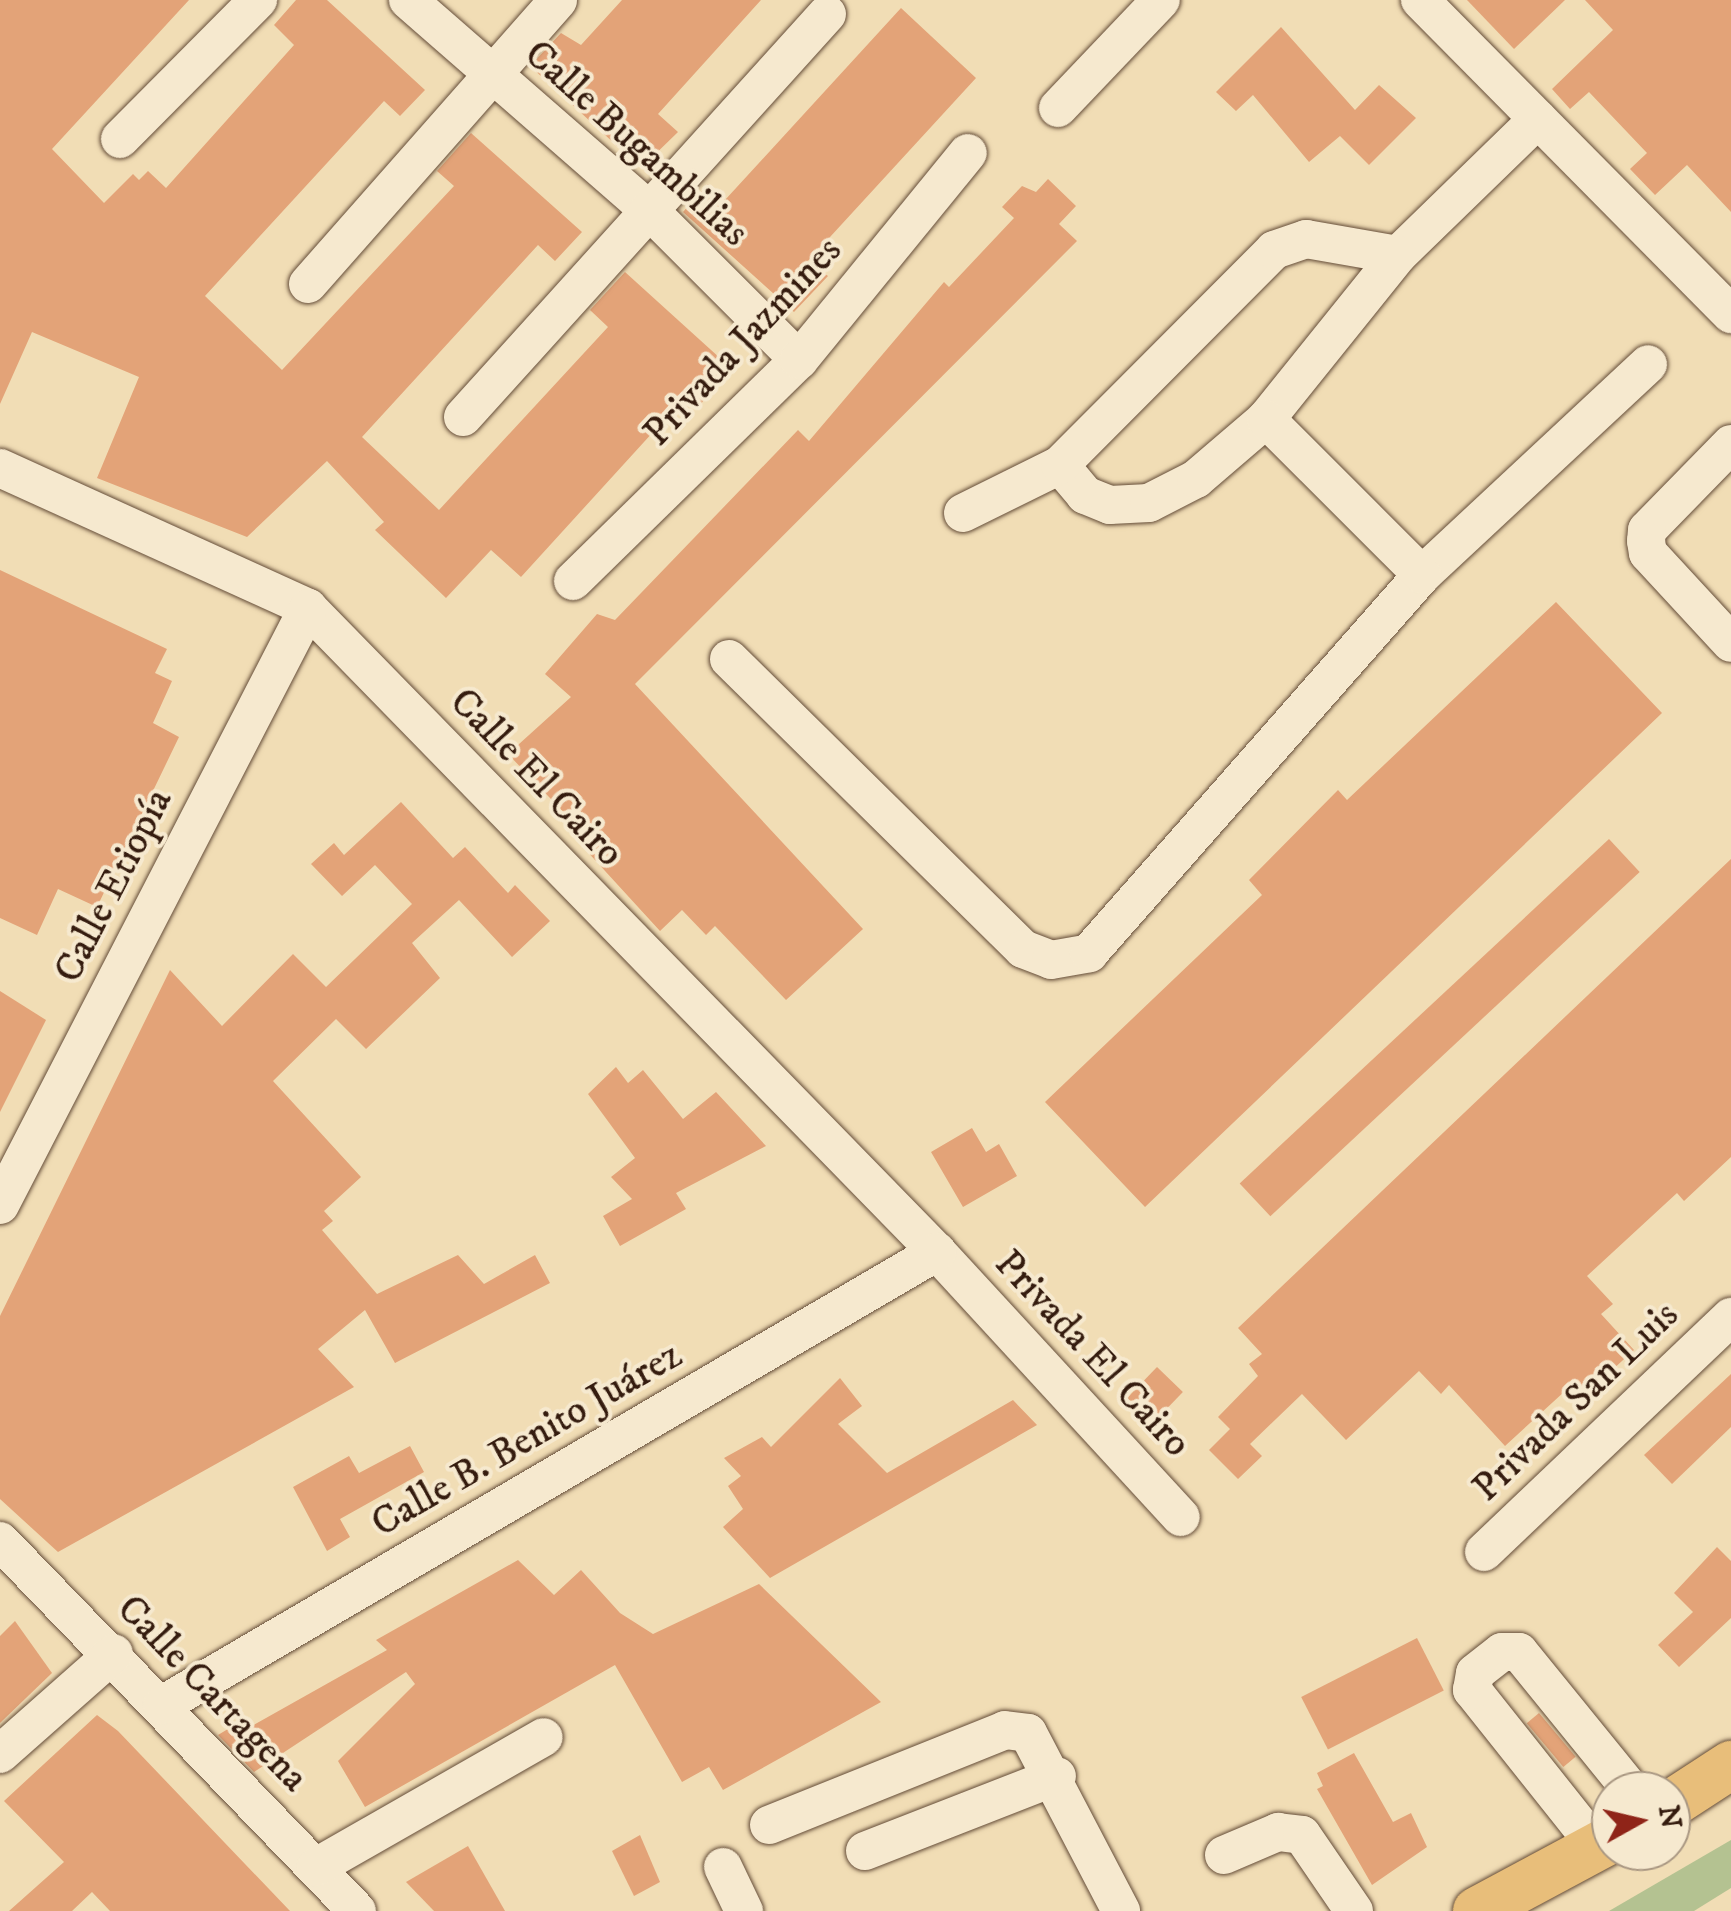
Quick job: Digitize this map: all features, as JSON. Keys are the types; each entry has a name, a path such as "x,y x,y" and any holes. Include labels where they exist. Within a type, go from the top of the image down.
{"main road":[{"path":"1691,1791 1731,1765"},
{"path":"1477,1911 1591,1850"}],"street":[{"path":"120,138 258,0"},
{"name":"Calle Bugambilias","path":"408,0 649,210 798,360"},
{"path":"308,284 558,0"},
{"path":"1058,108 1160,0"},
{"path":"1420,0 1731,314"},
{"path":"463,417 828,14"},
{"path":"1060,465 1085,496 1110,505 1148,504 1196,479 1266,419 1398,256 1538,119"},
{"name":"Privada Jazmines","path":"573,581 798,360 968,153"},
{"path":"963,513 1060,465 1274,250 1306,240 1398,256"},
{"path":"728,659 1023,950 1052,960 1089,953 1422,575 1648,364"},
{"path":"1266,419 1422,575"},
{"path":"1727,457 1647,530 1646,541 1731,643"},
{"name":"Calle El Cairo","path":"0,468 308,608 937,1252"},
{"name":"Calle Etiopía","path":"0,1205 308,608"},
{"name":"Privada El Cairo","path":"937,1252 1181,1517"},
{"name":"Calle B. Benito Juárez","path":"162,1705 937,1252"},
{"name":"Privada San Luis","path":"1484,1552 1731,1317"},
{"name":"Calle Cartagena","path":"0,1541 114,1653 357,1911"},
{"path":"1591,1828 1472,1690 1475,1673 1502,1652 1519,1652 1616,1771"},
{"path":"0,1754 114,1653"},
{"path":"769,1825 1005,1730 1028,1733 1057,1776 1121,1911"},
{"path":"316,1867 544,1738"},
{"path":"866,1850 1057,1776"},
{"path":"1224,1855 1278,1832 1302,1834 1354,1911"},
{"path":"723,1867 744,1911"}],"green space":[{"path":"1731,1840 1731,1888 1694,1911 1609,1911 1678,1871 1691,1871 1691,1863"}],"building":[{"path":"0,0 189,0 52,149 104,203 133,174 139,180 148,171 166,188 294,45 274,25 296,0 327,0 425,90 400,116 384,101 205,296 282,370 454,186 437,171 471,133 582,232 555,261 538,245 362,437 439,510 608,327 590,310 625,272 732,369 697,408 685,397 521,577 491,550 446,598 375,530 384,522 327,461 247,537 97,478 139,377 32,332 0,404"},
{"path":"622,0 761,0 658,114 678,132 641,168 530,66 561,33 581,45"},
{"path":"1467,0 1565,0 1514,49"},
{"path":"1585,0 1731,0 1731,212 1687,165 1655,195 1630,169 1647,153 1589,92 1570,109 1552,89 1613,30"},
{"path":"901,8 976,78 808,261 828,276 794,312 683,212 708,184 725,200"},
{"path":"1281,27 1355,110 1379,85 1416,118 1369,165 1340,136 1309,162 1253,95 1236,111 1216,92"},
{"path":"1048,179 1076,206 1059,224 1077,241 635,684 863,929 786,1000 715,926 706,935 682,910 660,931 584,848 591,841 508,754 571,697 545,674 597,614 615,620 798,430 809,441 944,282 949,287 1014,218 1002,207 1022,186 1036,192"},
{"path":"0,570 167,649 155,673 172,681 153,723 179,737 97,907 58,889 37,935 0,918"},
{"path":"1556,602 1662,713 1145,1207 1045,1102 1262,895 1249,880 1338,790 1347,800"},
{"path":"401,802 453,858 465,847 508,893 515,885 550,921 512,957 459,900 412,943 440,978 366,1049 336,1019 273,1081 361,1177 324,1211 333,1221 322,1230 377,1294 458,1255 484,1284 535,1255 550,1283 395,1363 365,1310 318,1349 354,1387 58,1552 0,1499 0,1316 170,970 222,1026 293,954 326,987 412,904 375,865 342,896 311,864 334,843 344,855"},
{"path":"1609,839 1640,872 1270,1216 1240,1183"},
{"path":"1731,859 1731,1157 1684,1201 1677,1193 1587,1276 1613,1304 1601,1314 1634,1350 1587,1393 1576,1381 1505,1446 1449,1385 1441,1394 1419,1371 1346,1440 1302,1394 1250,1444 1262,1456 1238,1479 1209,1450 1230,1429 1218,1417 1258,1376 1249,1364 1262,1354 1238,1328"},
{"path":"0,991 46,1020 0,1112"},
{"path":"616,1067 628,1083 643,1070 683,1119 716,1092 766,1146 676,1193 686,1209 620,1246 603,1216 632,1199 611,1177 635,1158 588,1094"},
{"path":"972,1128 986,1152 999,1144 1017,1176 963,1207 931,1152"},
{"path":"1157,1367 1183,1392 1153,1423 1127,1398"},
{"path":"1731,1374 1731,1427 1672,1484 1644,1455"},
{"path":"840,1378 862,1406 838,1424 887,1473 1013,1400 1037,1425 770,1578 723,1527 743,1509 728,1486 741,1476 724,1458 762,1437 771,1447"},
{"path":"410,1446 424,1472 340,1519 350,1537 327,1551 293,1487 349,1456 359,1473"},
{"path":"1717,1547 1731,1561 1731,1618 1679,1667 1658,1645 1693,1612 1674,1593"},
{"path":"518,1560 554,1595 581,1570 620,1613 653,1634 759,1584 881,1702 723,1790 709,1767 682,1782 615,1665 365,1807 338,1761 415,1684 406,1672 254,1772 218,1735 246,1718 252,1726 387,1650 376,1640"},
{"path":"15,1621 52,1673 0,1723 0,1636"},
{"path":"1417,1638 1444,1691 1328,1750 1301,1697"},
{"path":"1539,1713 1576,1757 1563,1767 1527,1723"},
{"path":"97,1715 118,1731 290,1911 110,1911 92,1892 72,1911 9,1911 64,1862 4,1801"},
{"path":"1354,1753 1393,1822 1411,1813 1427,1847 1372,1885 1317,1789 1323,1786 1317,1773"},
{"path":"640,1835 660,1882 634,1896 612,1851"},
{"path":"468,1846 505,1911 434,1911 406,1882"}]}
